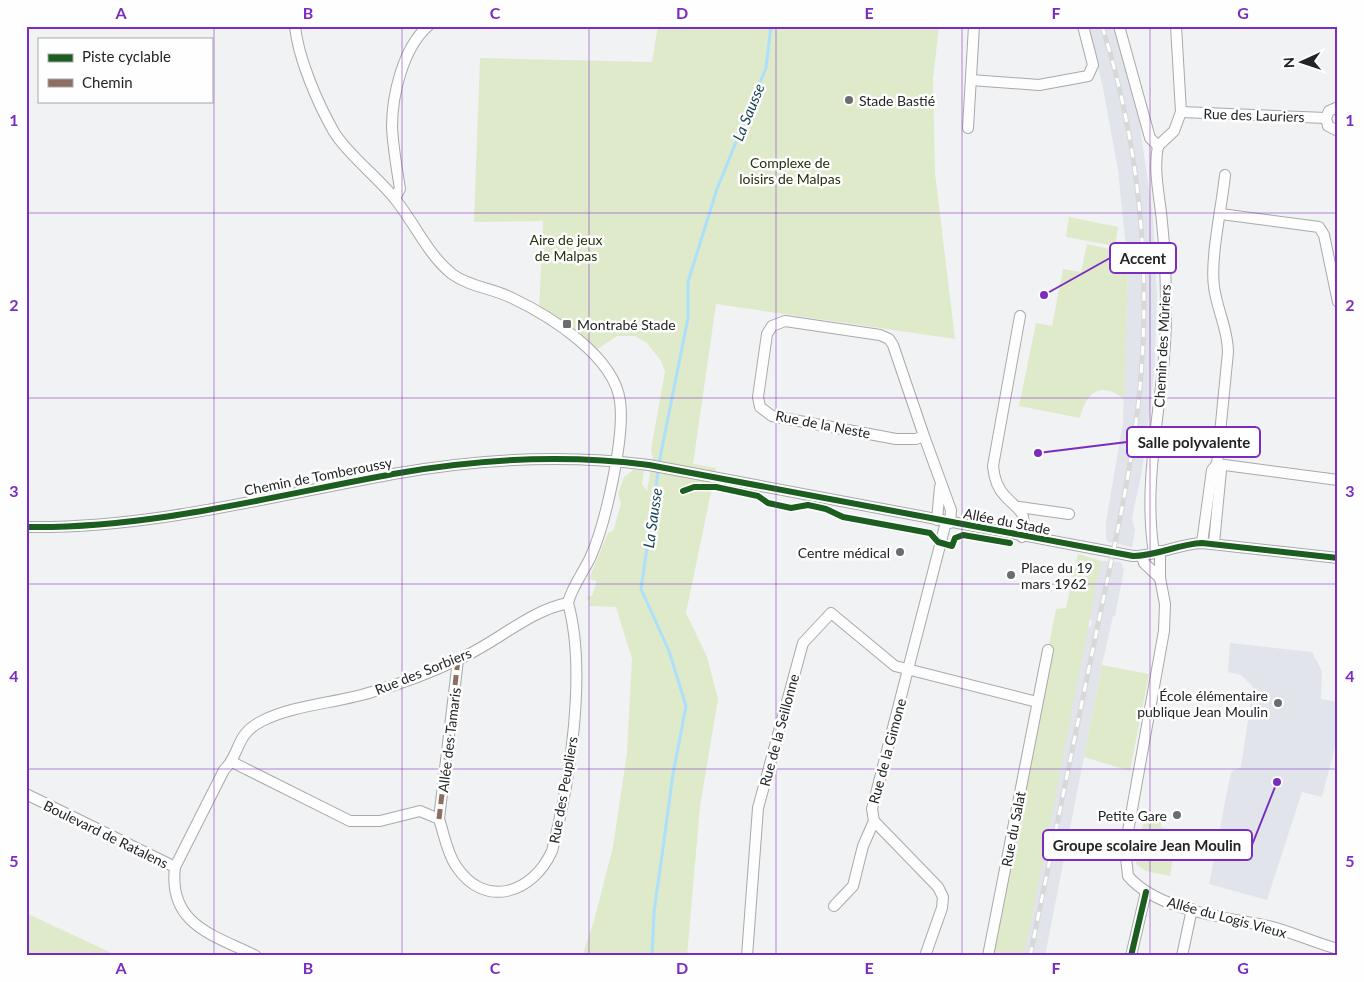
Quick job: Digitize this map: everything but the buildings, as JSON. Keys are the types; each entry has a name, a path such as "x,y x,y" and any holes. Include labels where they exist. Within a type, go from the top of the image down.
{"street":[{"path":"295,26 301,60 335,132 395,198 441,262 452,274 475,286 511,297 565,330 600,359 616,385 622,417 601,529 568,603"},
{"path":"395,198 400,189 392,127 395,99 410,50 422,31 428,26"},
{"path":"968,128 974,26"},
{"path":"971,80 1039,85 1088,76 1093,65 1083,26"},
{"path":"1119,26 1150,138 1158,146 1174,131 1181,112 1176,26"},
{"path":"1338,107 1329,111 1326,118 1328,126 1338,131"},
{"name":"Rue des Lauriers","path":"1181,112 1326,118"},
{"name":"Chemin des Mûriers","path":"1158,146 1156,162 1162,224 1166,312 1162,393 1150,481 1160,578"},
{"path":"1202,542 1212,470 1217,464 1228,352 1228,337 1214,288 1213,271 1225,175"},
{"path":"1220,214 1319,226 1324,235 1338,302"},
{"path":"1020,316 992,466 999,488 1005,496 1019,507 1025,520 1022,537"},
{"name":"Rue de la Neste","path":"924,436 916,439 896,438 772,416 764,411 760,407 758,397 767,334 772,326 785,321 880,335 889,339 893,345 924,436 940,484 944,522"},
{"name":"Chemin de Tomberoussy","path":"26,527 68,528 131,522 395,474 456,465 570,458 615,461"},
{"name":"Allée du Stade","path":"615,461 653,466 1022,537 1142,556 1185,544 1202,542 1338,558"},
{"path":"1217,464 1338,480"},
{"path":"1214,543 1221,470 1217,464"},
{"path":"1019,507 1069,514"},
{"name":"Rue de la Gimone","path":"925,956 942,908 943,897 938,887 874,820 872,809 909,669 944,522"},
{"path":"1142,556 1144,562 1160,578"},
{"name":"Allée du Logis Vieux","path":"1160,578 1165,604 1161,652 1125,848 1128,876 1156,898 1192,910 1243,923 1269,926 1338,949"},
{"name":"Rue des Sorbiers","path":"175,867 224,770 232,762 234,750 242,737 261,721 372,692 458,660 550,606 568,603"},
{"name":"Rue des Peupliers","path":"439,819 455,866 463,876 483,889 510,891 534,878 544,866 556,832 574,737 573,620 568,603"},
{"name":"Rue de la Seillonne","path":"747,956 758,808 803,643 831,613 895,666 909,669"},
{"name":"Rue du Salat","path":"988,956 1048,650"},
{"name":"Allée des Tamaris","path":"439,819 458,660"},
{"path":"909,669 1037,702"},
{"path":"232,762 350,821 380,821 420,811 439,819"},
{"name":"Boulevard de Ratalens","path":"26,794 175,867 175,891 186,917 195,926 256,956"},
{"path":"834,906 852,886 863,846 874,820"},
{"path":"1130,956 1146,892"},
{"path":"1182,956 1192,910"},
{"path":"1317,956 1319,944"}],"shaded area":[{"path":"1088,26 1116,26 1138,113 1153,218 1157,296 1155,367 1142,471 1132,518 1135,530 1132,547 1108,542 1106,538 1106,522 1123,422 1128,268 1118,170 1103,88"},
{"path":"1101,561 1121,562 1124,570 1115,616 1113,616 1102,665 1045,956 995,956 1088,626 1091,627 1092,620 1085,619 1095,568"},
{"path":"1230,643 1312,652 1322,671 1321,699 1338,702 1338,735 1322,797 1302,792 1267,900 1209,884 1231,772 1241,767 1253,687 1241,675 1228,672"}],"green space":[{"name":"Complexe de loisirs de Malpas","path":"658,26 939,26 933,79 935,173 955,339 716,304 693,464 716,468 686,613 707,657 718,699 700,806 687,956 582,956 594,921 613,847 627,753 632,659 616,607 589,606 590,600 587,599 587,596 592,596 597,581 589,579 608,533 614,530 621,503 618,494 624,477 633,470 644,471 642,484 647,491 653,458 651,450 665,371 661,361 647,343 635,336 617,336 593,352 539,314 543,221 474,222 480,58 652,62"},
{"path":"1069,217 1118,227 1115,246 1066,237"},
{"path":"1087,244 1127,253 1124,399 1109,391 1102,390 1096,392 1086,401 1080,418 1019,406 1036,323 1052,326 1063,269 1081,272"},
{"path":"1078,554 1101,561 1048,834 1045,834 1043,843 1046,844 1024,956 987,956 1056,609 1066,608"},
{"path":"1102,665 1149,674 1130,771 1084,757"},
{"path":"1144,818 1162,820 1161,827 1188,835 1184,854 1174,853 1170,876 1146,871 1136,864"},
{"path":"26,913 118,956 26,956"}],"waterway":[{"name":"La Sausse","path":"652,956 654,912 673,774 686,706 669,651 641,589 660,458 688,318 688,282 717,189 766,68 771,26"}],"railway":[{"path":"1030,956 1121,514 1132,451 1140,387 1144,296 1143,250 1139,205 1125,114 1102,26"}],"marked path":[{"path":"439,819 458,660"}],"cycle path":[{"path":"26,527 119,523 211,509 425,469 489,462 553,459 649,465 1133,556 1202,543 1338,558"},
{"path":"683,491 694,487 716,487 758,496 768,503 791,508 808,505 826,509 843,517 930,533 938,542 952,546 955,538 963,535 1010,543"},
{"path":"1131,956 1146,892"}],"place":[{"name":"Stade Bastié","path":"849,100"},
{"name":"Accent","path":"1044,295"},
{"name":"Montrabé Stade","path":"567,324"},
{"name":"Salle polyvalente","path":"1038,453"},
{"name":"Centre médical","path":"900,552"},
{"name":"Place du 19 mars 1962","path":"1011,575"},
{"name":"École élémentaire publique Jean Moulin","path":"1278,703"},
{"name":"Groupe scolaire Jean Moulin","path":"1277,782"},
{"name":"Petite Gare","path":"1177,815"}],"park label":[{"name":"Aire de jeux de Malpas","path":"566,248"}]}
